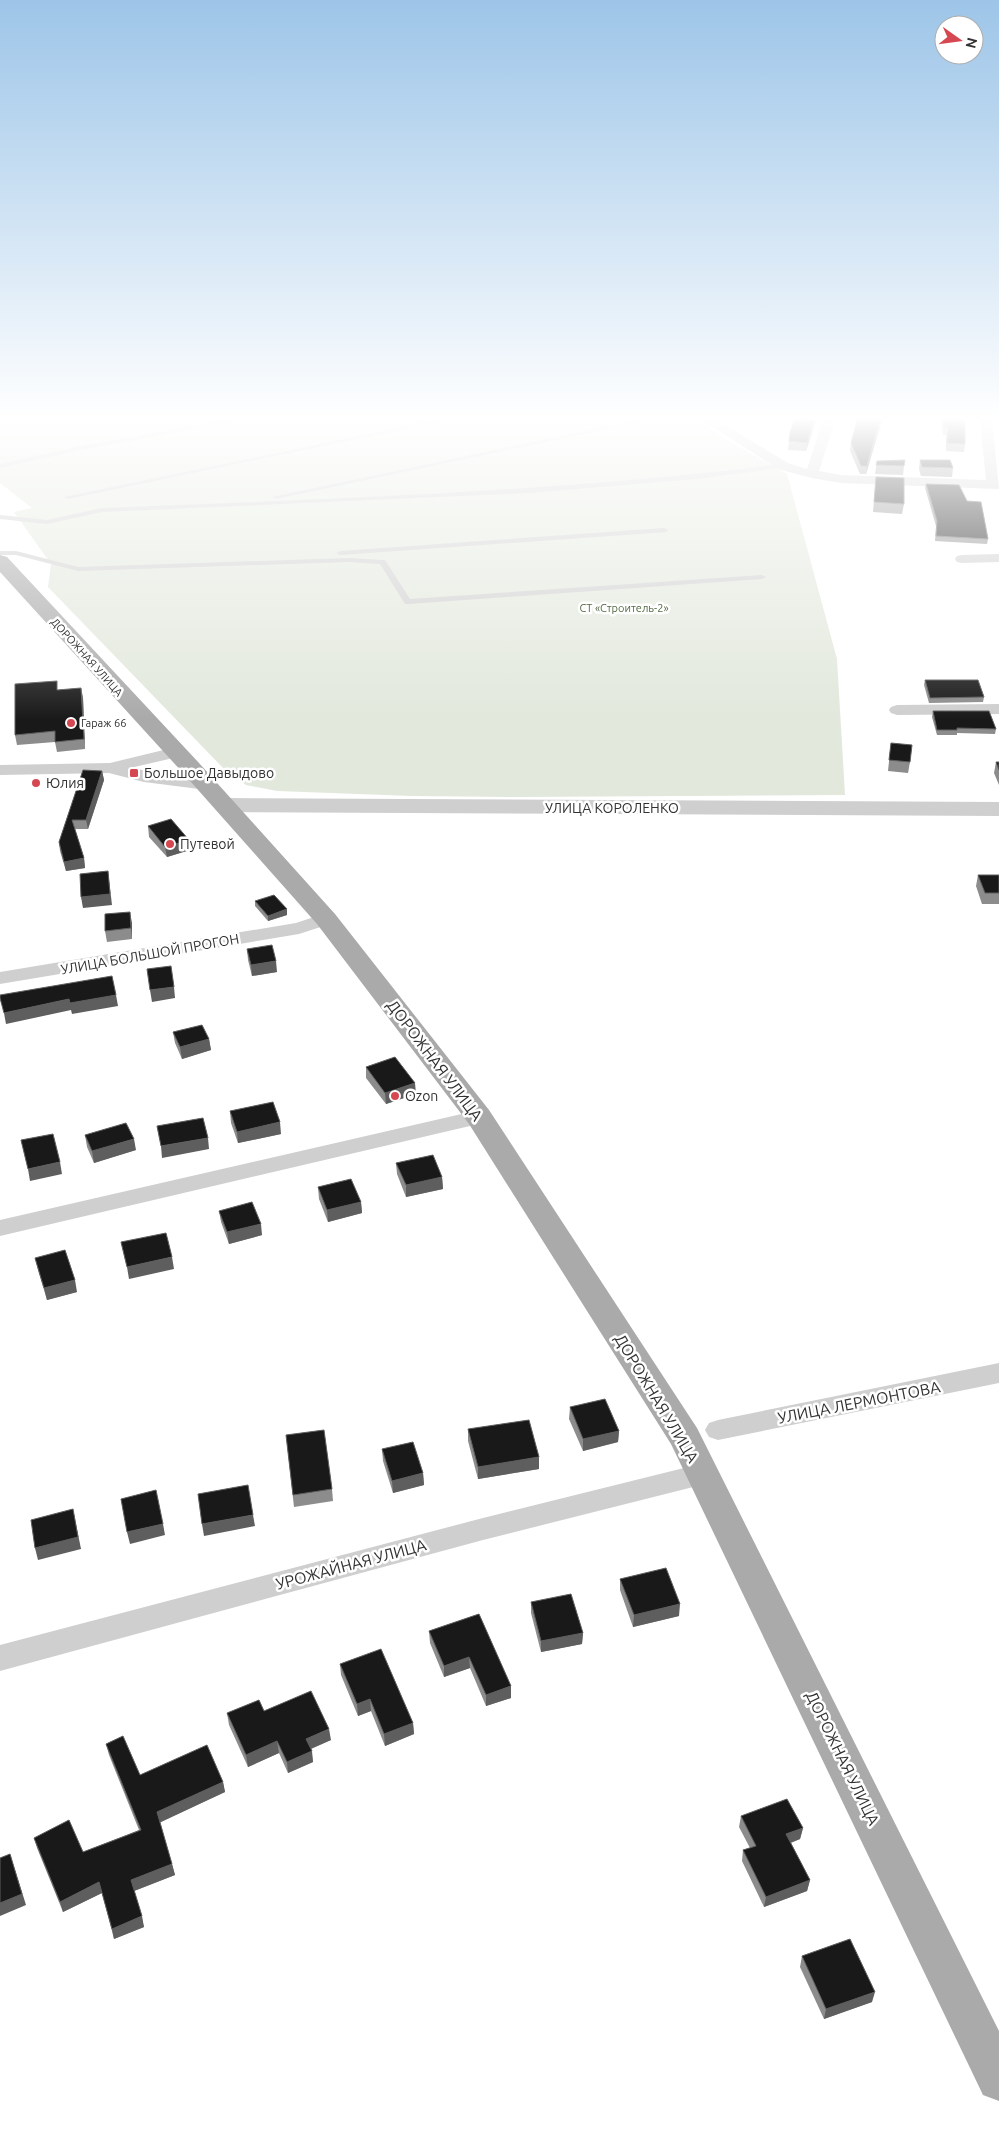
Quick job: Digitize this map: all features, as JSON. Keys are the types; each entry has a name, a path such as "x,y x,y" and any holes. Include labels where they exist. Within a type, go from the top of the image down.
{"main road":[{"name":"ДОРОЖНАЯ УЛИЦА","path":"0,561 216,795 326,918 479,1118 685,1437 999,2079"}],"street":[{"path":"962,558 999,558"},
{"path":"897,710 999,709"},
{"path":"0,770 110,768 176,752"},
{"path":"110,768 216,795"},
{"name":"УЛИЦА КОРОЛЕНКО","path":"216,795 999,809"},
{"name":"УЛИЦА БОЛЬШОЙ ПРОГОН","path":"0,978 299,928 326,918"},
{"path":"0,1228 428,1128 479,1118"},
{"name":"УЛИЦА ЛЕРМОНТОВА","path":"718,1430 999,1374"},
{"name":"УРОЖАЙНАЯ УЛИЦА","path":"0,1658 483,1529 704,1474"}],"lane":[{"path":"24,520 40,522 50,520"},
{"path":"339,560 340,554 380,550 664,530"},
{"path":"0,553 16,553 78,569 339,560 382,562 408,602 762,577"}],"green space":[{"name":"СТ «Строитель-2»","path":"20,520 799,520 837,659 845,795 412,796 277,791 246,785 225,770 48,587 51,564"}],"building":[{"path":"984,520 988,539 936,536 937,521"},
{"path":"925,680 978,680 984,697 930,698"},
{"path":"57,681 57,690 81,688 84,739 55,742 55,731 15,735 15,684"},
{"path":"933,711 989,711 996,729 957,728 957,730 937,730"},
{"path":"891,743 912,745 910,762 889,760"},
{"path":"83,770 102,771 86,820 72,820 84,858 64,862 59,842"},
{"path":"171,819 189,840 165,847 148,826"},
{"path":"108,871 110,894 81,897 80,874"},
{"path":"978,875 999,875 999,893 985,893"},
{"path":"274,895 287,909 268,916 255,901"},
{"path":"130,912 131,928 105,931 105,914"},
{"path":"272,945 276,961 251,965 247,949"},
{"path":"171,966 174,987 150,990 147,969"},
{"path":"112,976 116,995 70,1003 69,999 4,1013 0,995"},
{"path":"202,1025 209,1039 180,1047 173,1032"},
{"path":"395,1057 415,1083 385,1093 366,1067"},
{"path":"273,1102 280,1122 237,1132 230,1111"},
{"path":"203,1118 208,1138 161,1146 157,1126"},
{"path":"126,1123 134,1139 92,1151 85,1135"},
{"path":"53,1134 60,1162 28,1169 21,1140"},
{"path":"433,1155 442,1177 406,1185 396,1163"},
{"path":"351,1179 361,1202 327,1210 318,1187"},
{"path":"252,1202 261,1224 227,1232 219,1211"},
{"path":"166,1233 172,1257 127,1267 121,1242"},
{"path":"65,1250 75,1280 44,1288 35,1258"},
{"path":"605,1399 619,1431 583,1439 570,1407"},
{"path":"529,1420 539,1457 478,1467 468,1429"},
{"path":"324,1430 332,1489 293,1495 286,1435"},
{"path":"413,1442 423,1473 392,1481 382,1449"},
{"path":"248,1485 253,1515 202,1524 198,1494"},
{"path":"156,1490 163,1524 127,1532 121,1499"},
{"path":"73,1509 78,1537 35,1548 31,1520"},
{"path":"666,1568 680,1604 634,1615 620,1579"},
{"path":"571,1594 583,1633 541,1641 531,1602"},
{"path":"479,1614 511,1686 486,1695 469,1657 444,1666 429,1631"},
{"path":"381,1649 413,1723 384,1734 370,1699 357,1704 340,1664"},
{"path":"311,1691 329,1729 306,1739 312,1751 287,1762 277,1741 246,1755 227,1713 259,1700 264,1711"},
{"path":"123,1736 140,1775 207,1745 223,1782 157,1812 172,1864 131,1880 142,1916 112,1929 99,1882 60,1902 34,1838 69,1820 83,1852 141,1830 106,1744"},
{"path":"787,1799 803,1828 786,1834 810,1880 766,1897 743,1850 756,1846 741,1816"},
{"path":"10,1854 22,1894 0,1903 0,1858"},
{"path":"850,1939 875,1992 826,2009 802,1956"}],"place":[{"name":"Гараж 66","path":"71,723"},
{"name":"Большое Давыдово","path":"134,773"},
{"name":"Юлия","path":"36,783"},
{"name":"Путевой","path":"170,844"},
{"name":"Ozon","path":"395,1096"}]}
